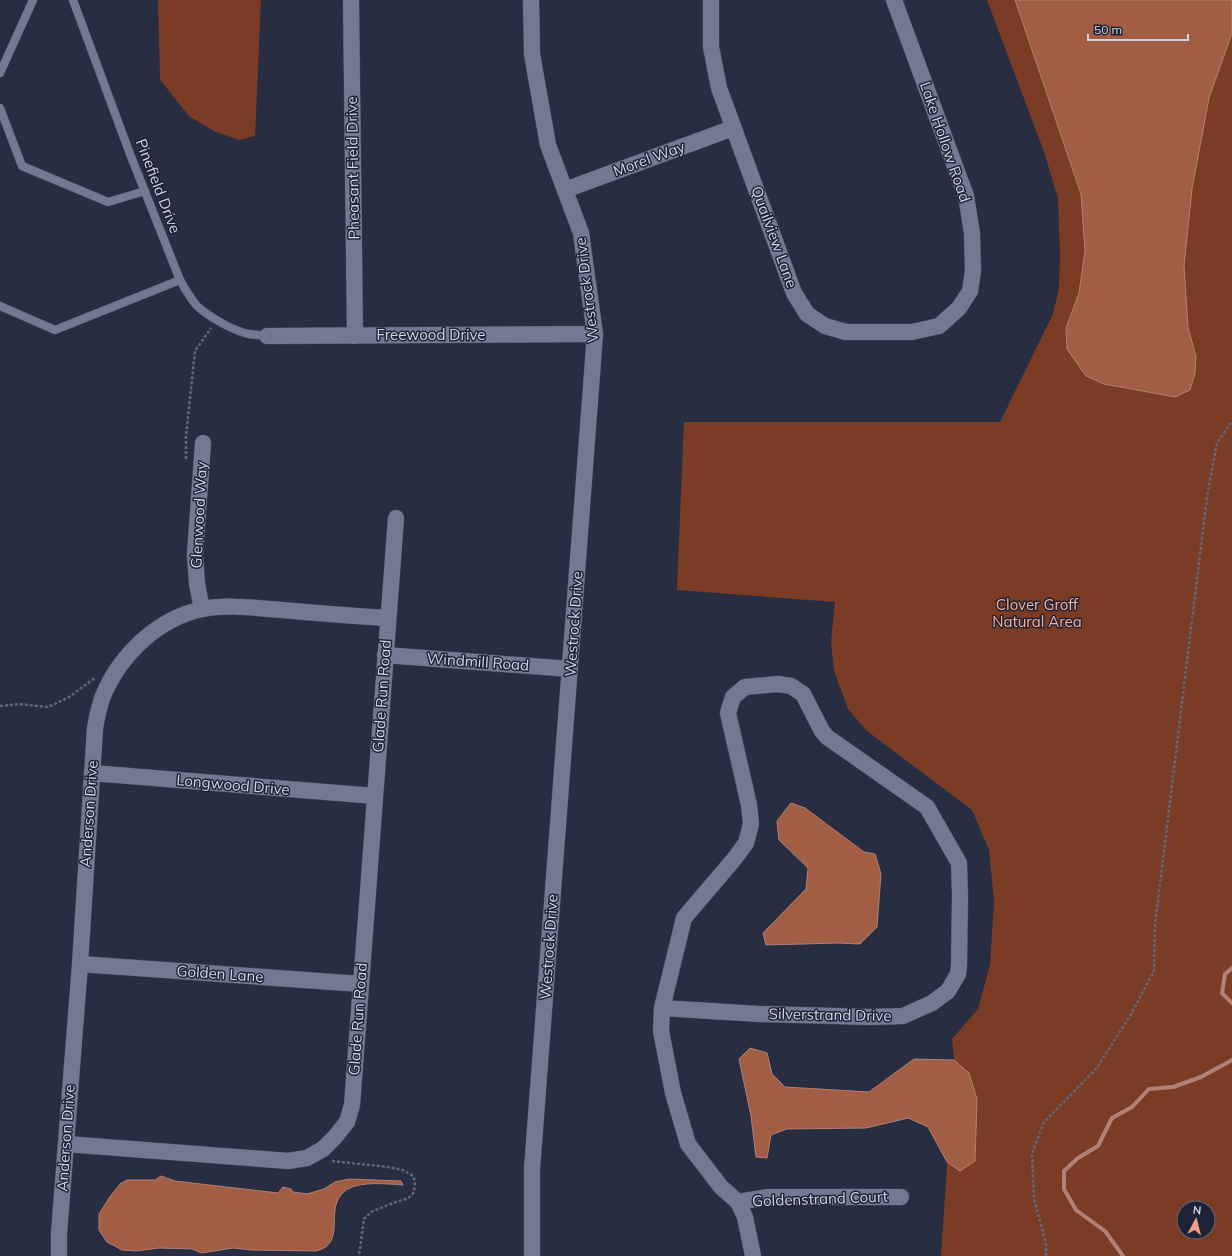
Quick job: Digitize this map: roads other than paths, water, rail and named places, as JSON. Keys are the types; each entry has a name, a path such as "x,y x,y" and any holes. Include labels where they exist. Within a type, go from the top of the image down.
{"street":[{"name":"Pheasant Field Drive","path":"351,0 355,336"},
{"name":"Westrock Drive","path":"531,0 532,54 548,145 580,233 595,334 532,1168 532,1256"},
{"name":"Quailview Lane","path":"711,0 711,47 719,88 794,292 807,314 825,326 846,332 912,332 939,326 959,308"},
{"name":"Lake Hollow Road","path":"894,0 966,196 972,232 973,271 970,291 959,308"},
{"name":"Morel Way","path":"565,190 733,128"},
{"name":"Freewood Drive","path":"267,336 595,334"},
{"name":"Glenwood Way","path":"202,610 195,554 203,443"},
{"name":"Glade Run Road","path":"66,1144 288,1161 307,1158 323,1149 336,1137 347,1122 352,1105 396,518"},
{"name":"Anderson Drive","path":"59,1256 59,1233 80,964 95,728 103,697 117,669 133,649 148,636 185,614 202,610 218,607 236,607 388,618"},
{"name":"Windmill Road","path":"385,655 570,670"},
{"name":"Silverstrand Drive","path":"778,684 791,686 803,694 827,737 927,807 959,863 960,965 958,974 948,991 932,1003 903,1016 871,1017 767,1014 662,1008 684,918 746,843 751,824 749,805 728,713 733,698 745,687 778,684"},
{"name":"Longwood Drive","path":"92,773 375,796"},
{"name":"Golden Lane","path":"80,964 361,984"},
{"path":"662,1008 661,1031 673,1093 688,1144 721,1187 738,1202 746,1218 752,1256"},
{"name":"Goldenstrand Court","path":"738,1202 768,1197 901,1197"}],"lane":[{"path":"0,73 33,0"},
{"name":"Pinefield Drive","path":"73,0 145,191 180,280 187,293 198,306 236,330 248,334 267,336"},
{"path":"0,108 22,166 108,202 145,191"},
{"path":"0,306 55,330 180,280"}],"waterway":[{"path":"1232,968 1225,974 1222,993 1232,1003"},
{"path":"1123,1256 1105,1231 1076,1210 1064,1189 1064,1171 1078,1158 1098,1146 1112,1118 1132,1107 1149,1089 1173,1087 1201,1077 1232,1060"}],"park label":[{"name":"Clover Groff Natural Area","path":"1037,614"}]}
